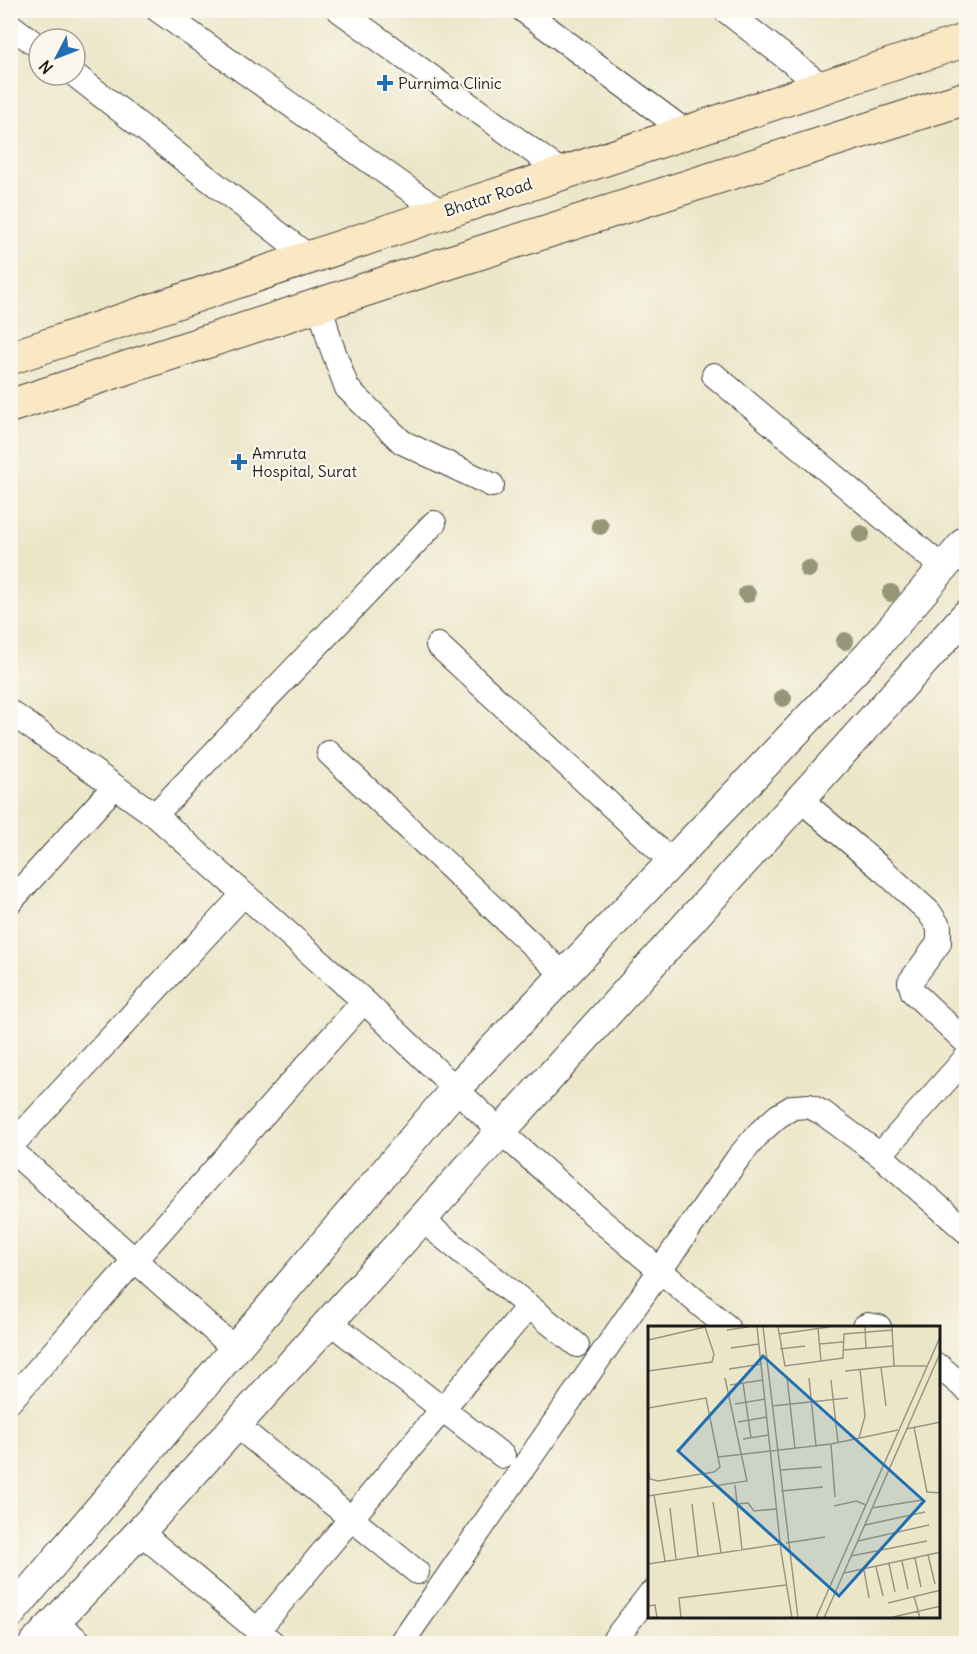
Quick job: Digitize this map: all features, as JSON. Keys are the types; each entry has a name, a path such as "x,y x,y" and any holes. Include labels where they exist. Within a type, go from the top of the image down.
{"main road":[{"name":"Bhatar Road","path":"10,358 822,86 966,40"},
{"path":"10,406 320,304 966,98"}],"street":[{"path":"158,10 442,213"},
{"path":"339,10 563,173"},
{"path":"523,10 686,132"},
{"path":"725,10 822,86"},
{"path":"10,26 27,39"},
{"path":"87,84 309,257"},
{"path":"320,304 330,342 347,388 402,442 492,485"},
{"path":"714,375 943,568"},
{"path":"155,815 434,524"},
{"path":"10,1614 457,1087 869,655 966,541"},
{"path":"34,1644 237,1425 966,615"},
{"path":"438,645 672,862"},
{"path":"10,712 155,815 364,1001 457,1087 501,1132 726,1326"},
{"path":"329,753 564,975"},
{"path":"10,902 114,787"},
{"path":"801,800 929,912 939,927 939,943 910,982 912,992 966,1042"},
{"path":"236,1350 10,1148 243,894"},
{"path":"10,1401 364,1001"},
{"path":"880,1155 966,1058"},
{"path":"401,1644 661,1271 682,1236 738,1158 759,1133 778,1116 793,1107 809,1106 823,1113 880,1155 966,1231"},
{"path":"422,1220 577,1345"},
{"path":"140,1532 265,1637 350,1519 528,1307"},
{"path":"330,1322 503,1456"},
{"path":"941,1369 966,1389"},
{"path":"237,1425 417,1572"},
{"path":"611,1644 648,1597"},
{"path":"55,1621 82,1644"}],"place":[{"name":"Purnima Clinic","path":"385,83"},
{"name":"Amruta Hospital, Surat","path":"239,462"}]}
